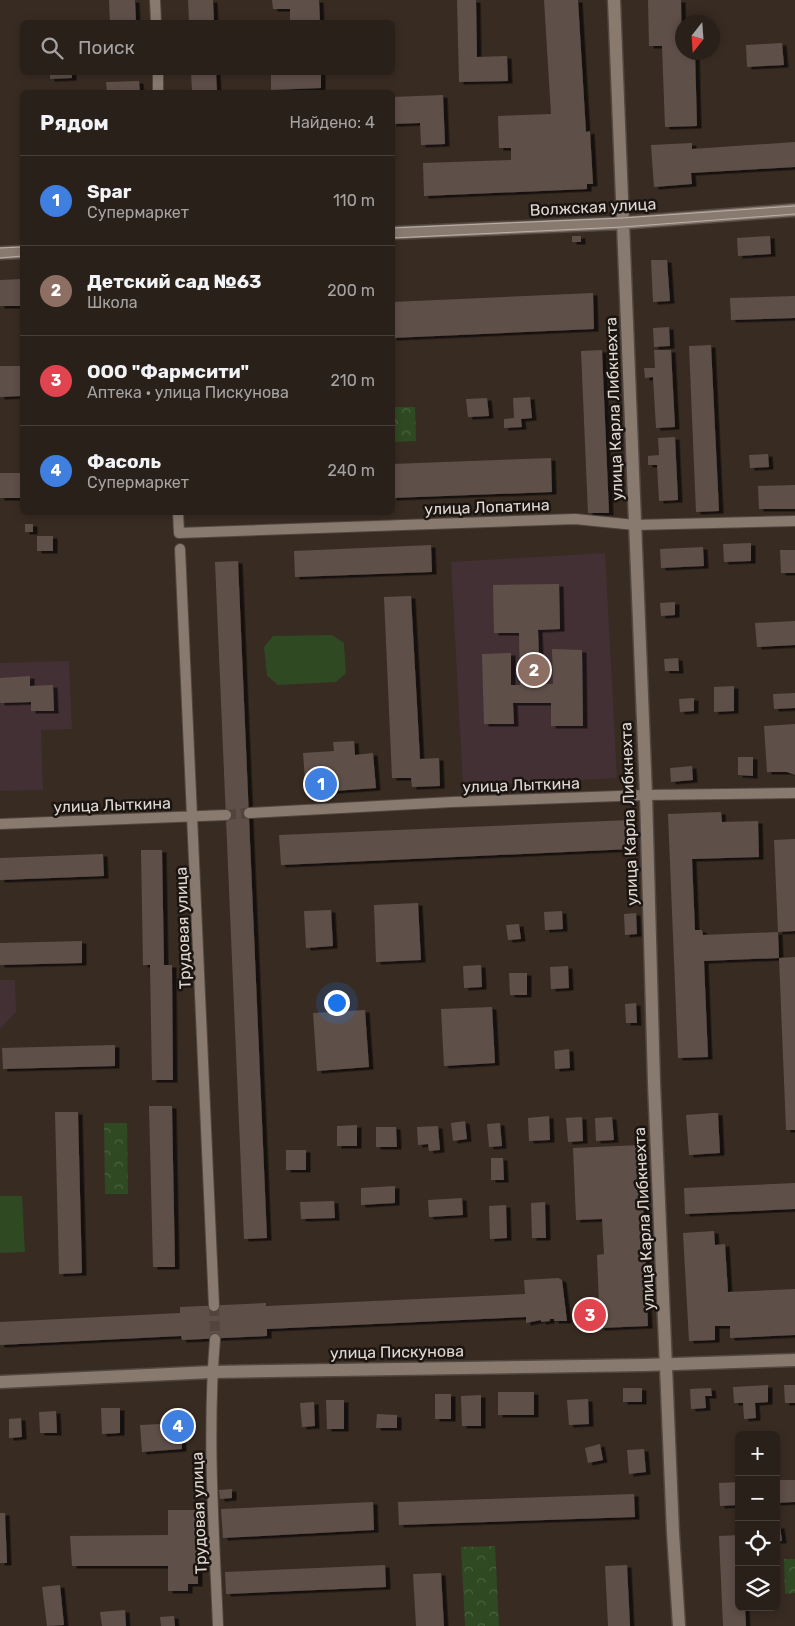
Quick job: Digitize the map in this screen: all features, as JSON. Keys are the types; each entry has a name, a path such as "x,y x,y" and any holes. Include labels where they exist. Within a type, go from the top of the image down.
{"street":[{"path":"155,0 156,20"},
{"name":"улица Карла Либкнехта","path":"614,0 646,795 654,1083 673,1533 679,1626"},
{"path":"158,75 158,90"},
{"name":"Волжская улица","path":"395,233 622,222 795,210"},
{"path":"0,253 20,252"},
{"name":"улица Лопатина","path":"178,515 179,533 575,519 635,525 795,521"},
{"name":"Трудовая улица","path":"180,549 214,1306"},
{"name":"улица Лыткина","path":"248,813 452,802 646,795 795,793"},
{"name":"улица Лыткина","path":"0,824 226,815"},
{"name":"Трудовая улица","path":"215,1338 212,1372 211,1502 218,1626"},
{"name":"улица Пискунова","path":"0,1382 212,1372 795,1360"}],"shaded area":[{"path":"605,553 617,778 463,786 451,562"},
{"path":"69,661 72,729 41,730 43,790 0,791 0,663"},
{"path":"0,980 15,980 16,1012 0,1029"}],"green space":[{"path":"395,407 415,407 416,441 395,442"},
{"path":"332,635 344,643 346,673 336,682 278,685 267,676 264,647 273,636"},
{"path":"104,1123 127,1123 128,1194 105,1194"},
{"path":"0,1196 22,1196 25,1252 0,1253"},
{"path":"495,1546 499,1626 465,1626 461,1547"},
{"path":"784,1559 795,1559 795,1593 785,1594"}],"building":[{"path":"109,0 135,0 136,20 110,20"},
{"path":"188,0 213,0 214,20 189,20"},
{"path":"272,0 319,0 320,20 290,20 290,9 273,9"},
{"path":"457,0 476,0 477,57 507,56 508,81 459,82"},
{"path":"544,0 578,0 586,132 590,131 593,184 587,184 587,189 424,196 423,163 511,160 511,148 499,148 498,116 551,114"},
{"path":"648,0 681,0 681,15 675,15 675,60 695,60 697,126 665,127 662,46 649,46"},
{"path":"782,43 784,65 747,67 746,45"},
{"path":"50,75 72,75 72,78 50,79"},
{"path":"191,75 216,75 217,90 192,90"},
{"path":"271,75 321,75 321,88 271,90"},
{"path":"139,81 140,90 107,90 106,82"},
{"path":"443,95 445,144 421,145 420,123 395,124 395,97"},
{"path":"795,142 795,167 691,173 692,184 654,187 651,145 692,143 692,149"},
{"path":"572,236 581,236 581,242 572,242"},
{"path":"770,236 771,254 738,256 737,238"},
{"path":"651,260 667,260 670,301 653,302"},
{"path":"20,279 20,306 0,306 0,280"},
{"path":"593,293 594,329 395,338 395,302"},
{"path":"795,296 795,318 731,320 730,298"},
{"path":"669,327 670,346 654,347 653,328"},
{"path":"711,345 719,511 696,512 689,346"},
{"path":"602,350 609,513 588,513 581,351"},
{"path":"654,350 671,350 675,427 656,428 653,377 645,378 644,368 655,368"},
{"path":"0,366 20,366 20,396 0,397"},
{"path":"530,397 532,418 521,419 522,427 504,428 504,419 514,418 513,398"},
{"path":"487,398 489,416 468,417 466,399"},
{"path":"675,437 678,500 659,501 657,465 648,465 648,456 659,455 658,438"},
{"path":"768,454 769,467 750,468 749,455"},
{"path":"551,458 552,492 395,498 395,464"},
{"path":"0,473 20,473 20,498 0,498"},
{"path":"795,485 795,509 759,509 758,486"},
{"path":"25,524 33,524 33,532 25,532"},
{"path":"37,536 53,536 53,551 37,551"},
{"path":"751,543 751,561 724,562 723,544"},
{"path":"431,545 432,572 295,577 294,551"},
{"path":"703,547 704,566 661,568 660,549"},
{"path":"780,550 795,550 795,573 781,573"},
{"path":"238,561 267,1238 244,1239 215,562"},
{"path":"559,584 560,629 538,630 540,684 553,684 552,649 582,650 583,726 551,726 551,703 513,703 514,724 484,724 482,654 511,653 511,685 520,685 519,633 494,633 493,585"},
{"path":"411,596 420,759 439,758 440,786 412,787 411,778 392,778 384,597"},
{"path":"675,602 675,615 661,616 660,603"},
{"path":"795,621 795,645 757,647 755,623"},
{"path":"678,658 679,671 665,671 664,659"},
{"path":"30,676 30,686 53,685 54,711 31,711 31,702 0,703 0,678"},
{"path":"734,686 734,711 714,712 714,687"},
{"path":"795,693 795,708 774,709 773,694"},
{"path":"694,698 694,711 680,712 679,699"},
{"path":"795,724 795,775 787,772 767,772 764,726"},
{"path":"354,741 355,755 373,753 376,788 306,793 303,753 334,751 333,742"},
{"path":"738,757 753,757 753,776 738,775"},
{"path":"692,766 693,780 671,782 670,768"},
{"path":"721,812 722,822 758,821 759,857 692,859 695,930 702,930 703,935 778,932 779,958 704,961 708,1057 678,1058 668,814"},
{"path":"630,820 631,849 281,865 279,835"},
{"path":"795,839 795,931 778,932 774,840"},
{"path":"141,850 162,850 164,965 172,965 173,1080 152,1080 150,965 143,965"},
{"path":"103,854 104,876 0,880 0,858"},
{"path":"418,903 421,960 376,962 374,905"},
{"path":"331,910 333,946 306,948 304,911"},
{"path":"562,911 563,929 545,930 544,912"},
{"path":"636,913 637,934 625,935 624,914"},
{"path":"519,924 521,939 508,940 506,925"},
{"path":"82,941 82,963 0,965 0,943"},
{"path":"795,957 795,1130 786,1130 779,958"},
{"path":"481,965 482,987 464,988 463,966"},
{"path":"568,966 569,988 551,989 550,967"},
{"path":"509,973 527,973 527,995 510,995"},
{"path":"636,1003 637,1023 626,1023 625,1004"},
{"path":"492,1007 495,1063 444,1066 441,1009"},
{"path":"365,1010 369,1067 317,1071 313,1013"},
{"path":"115,1045 115,1066 3,1069 2,1048"},
{"path":"569,1049 570,1068 555,1069 554,1051"},
{"path":"149,1106 172,1106 175,1267 153,1267"},
{"path":"55,1112 78,1112 82,1273 59,1274"},
{"path":"718,1113 720,1153 689,1155 686,1115"},
{"path":"549,1116 550,1140 529,1141 528,1118"},
{"path":"582,1117 583,1141 568,1142 566,1118"},
{"path":"612,1117 614,1140 596,1141 595,1118"},
{"path":"465,1121 467,1139 453,1141 451,1123"},
{"path":"500,1123 502,1146 489,1147 487,1124"},
{"path":"357,1125 357,1146 337,1146 337,1126"},
{"path":"438,1126 440,1150 429,1151 428,1144 418,1145 417,1127"},
{"path":"376,1127 396,1127 397,1147 376,1147"},
{"path":"641,1145 648,1326 600,1328 597,1255 604,1254 602,1219 576,1220 573,1148"},
{"path":"286,1150 306,1150 306,1170 286,1170"},
{"path":"491,1158 503,1158 504,1180 491,1180"},
{"path":"795,1183 795,1209 685,1214 684,1188"},
{"path":"395,1186 395,1203 361,1205 361,1188"},
{"path":"462,1198 463,1215 429,1217 428,1200"},
{"path":"334,1201 335,1218 301,1219 300,1202"},
{"path":"545,1202 546,1238 532,1238 531,1203"},
{"path":"506,1205 507,1238 490,1239 489,1206"},
{"path":"714,1231 715,1245 725,1244 728,1292 795,1289 795,1335 730,1338 730,1326 715,1326 715,1340 689,1341 683,1233"},
{"path":"558,1278 562,1280 567,1321 554,1321 554,1319 550,1319 550,1321 541,1322 541,1320 526,1323 526,1317 267,1329 267,1336 182,1340 181,1336 0,1345 0,1322 180,1313 180,1307 266,1303 266,1306 525,1294 524,1280"},
{"path":"768,1385 768,1402 755,1403 756,1418 744,1419 743,1403 734,1403 733,1387"},
{"path":"784,1385 795,1385 795,1403 785,1403"},
{"path":"623,1388 642,1388 642,1402 623,1402"},
{"path":"711,1388 712,1396 705,1396 706,1408 691,1409 690,1389"},
{"path":"498,1392 534,1392 534,1415 498,1415"},
{"path":"435,1394 451,1394 451,1419 435,1419"},
{"path":"481,1395 481,1426 462,1426 461,1396"},
{"path":"588,1399 589,1424 569,1425 567,1400"},
{"path":"326,1400 344,1400 344,1429 327,1429"},
{"path":"314,1402 315,1426 302,1427 300,1403"},
{"path":"101,1408 120,1408 120,1433 102,1434"},
{"path":"56,1411 57,1433 40,1433 39,1412"},
{"path":"377,1414 397,1415 397,1428 376,1428"},
{"path":"21,1418 22,1437 9,1438 9,1419"},
{"path":"181,1423 182,1449 142,1452 140,1425"},
{"path":"600,1444 603,1460 588,1463 585,1448"},
{"path":"644,1449 646,1472 629,1474 627,1450"},
{"path":"780,1480 795,1480 795,1502 780,1503"},
{"path":"735,1482 735,1505 720,1506 719,1483"},
{"path":"232,1489 232,1498 220,1499 219,1490"},
{"path":"634,1494 635,1517 399,1525 398,1502"},
{"path":"373,1502 374,1530 223,1538 221,1509"},
{"path":"168,1510 198,1510 198,1584 188,1584 188,1591 168,1591 168,1566 72,1566 70,1536 168,1535"},
{"path":"0,1513 5,1513 7,1563 0,1563"},
{"path":"735,1535 735,1611 745,1611 746,1626 723,1626 719,1536"},
{"path":"385,1565 386,1587 226,1594 225,1572"},
{"path":"627,1565 630,1626 608,1626 605,1566"},
{"path":"441,1573 444,1626 416,1626 413,1574"},
{"path":"60,1585 64,1625 47,1626 42,1587"},
{"path":"125,1610 126,1626 102,1626 100,1612"},
{"path":"174,1616 175,1626 161,1626 160,1617"}],"tunnel":[{"path":"226,815 249,813"},
{"path":"214,1306 215,1339"}],"tram line":[{"path":"395,228 622,218 795,206"},
{"path":"395,238 622,227 795,214"},
{"path":"0,248 20,247"},
{"path":"0,258 20,256"}],"place":[{"name":"Детский сад №63","path":"534,670"},
{"name":"Spar","path":"321,784"},
{"name":"ООО \"Фармсити\"","path":"590,1315"},
{"name":"Фасоль","path":"178,1426"}]}
